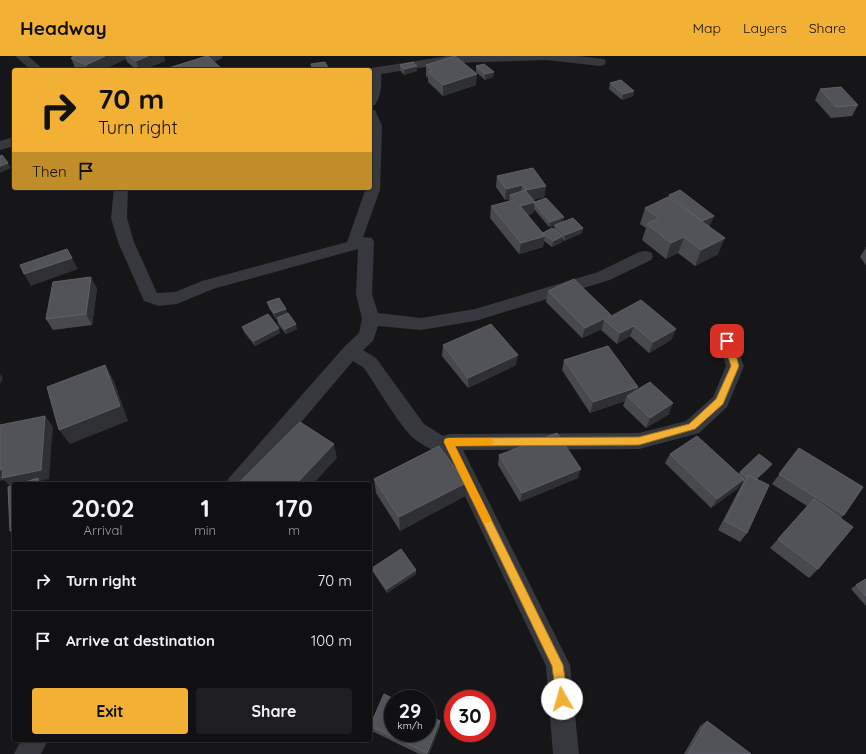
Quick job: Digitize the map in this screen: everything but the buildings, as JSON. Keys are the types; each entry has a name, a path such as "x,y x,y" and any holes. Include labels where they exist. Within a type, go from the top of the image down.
{"street":[{"path":"21,56 36,68"},
{"path":"187,68 217,56"},
{"path":"372,96 376,85 376,66 452,59 546,56 600,62"},
{"path":"366,242 354,241 373,190 374,126 372,119"},
{"path":"0,146 12,142"},
{"path":"121,190 119,218 126,242 150,297 160,300 177,298 208,285 366,242"},
{"path":"238,482 351,351 367,336 371,319 364,294 366,242"},
{"path":"371,319 421,324 475,315 604,276 645,256"},
{"path":"351,351 370,363 417,430 441,445 449,442 639,441 692,427 720,402 735,366 727,341"},
{"path":"449,442 558,665 566,754"},
{"path":"26,754 35,742"}],"slow traffic":[{"path":"486,519 449,442 489,442"}],"route":[{"path":"562,699 558,665 449,442 639,441 692,427 720,402 735,366 727,341"}]}
